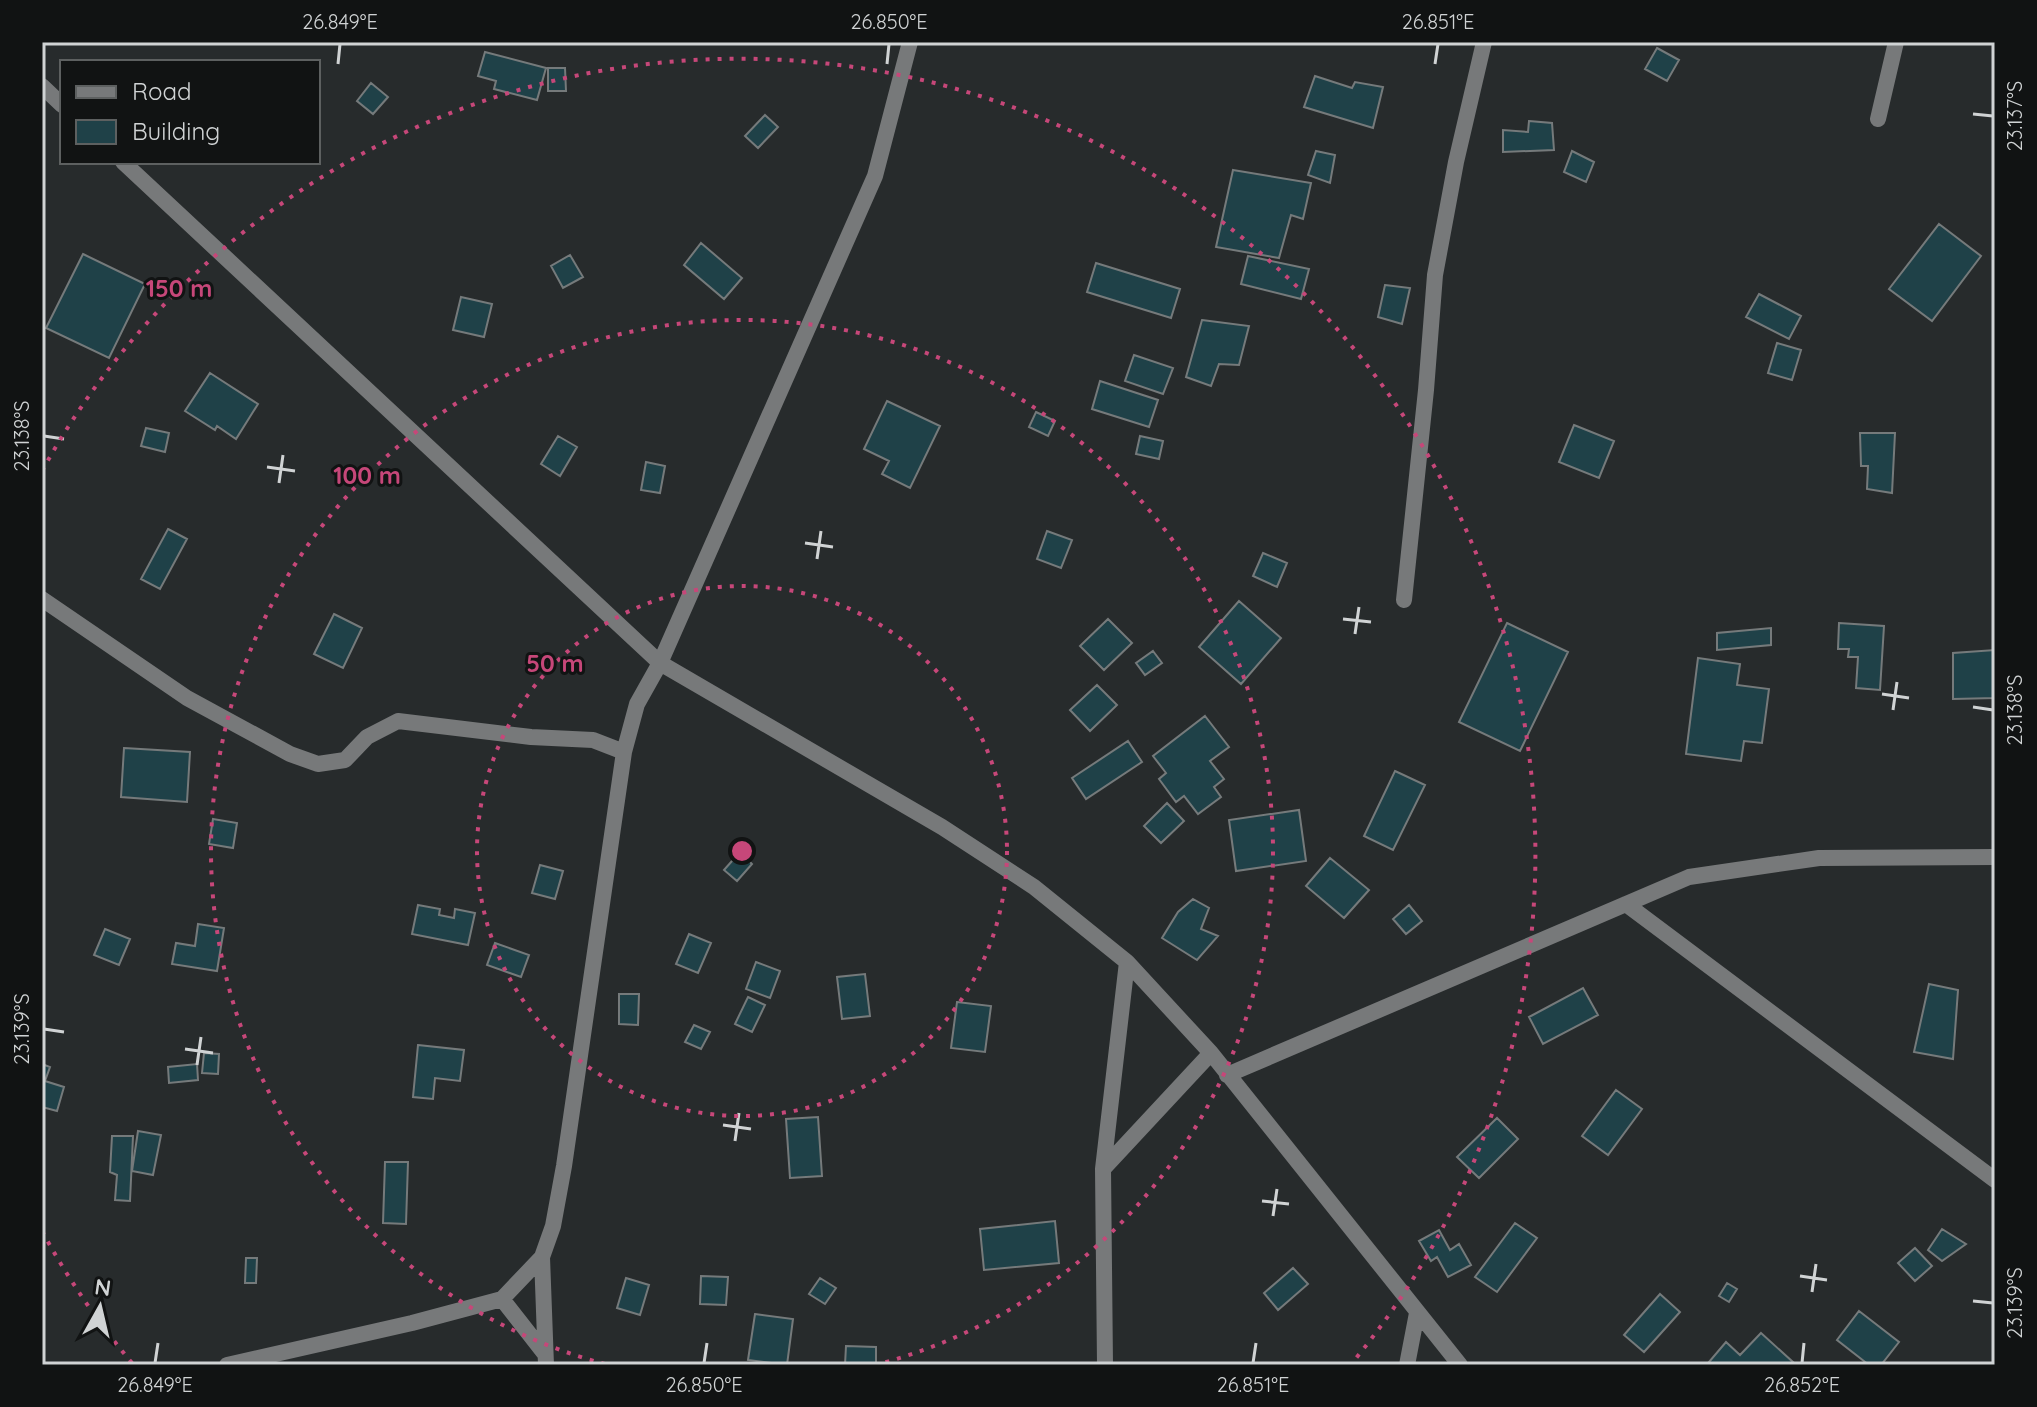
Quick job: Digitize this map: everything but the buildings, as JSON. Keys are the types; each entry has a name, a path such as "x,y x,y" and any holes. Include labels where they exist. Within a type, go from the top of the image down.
{"street":[{"path":"546,1360 542,1257 553,1226 564,1166 624,752 637,704 660,663 875,176 910,42"},
{"path":"1404,600 1435,275 1456,162 1484,42"},
{"path":"1878,119 1896,42"},
{"path":"42,86 60,103"},
{"path":"125,164 660,663 942,827 1034,887 1127,962 1211,1053 1460,1365"},
{"path":"42,599 187,698 290,754 318,764 345,760 367,737 398,721 531,737 593,740 624,752"},
{"path":"1227,1075 1689,877 1819,858 1995,857"},
{"path":"1626,904 1995,1180"},
{"path":"1105,1365 1103,1169 1127,962"},
{"path":"1103,1169 1211,1053"},
{"path":"227,1365 502,1299 542,1257"},
{"path":"502,1299 546,1360"},
{"path":"1407,1365 1417,1313"}]}
